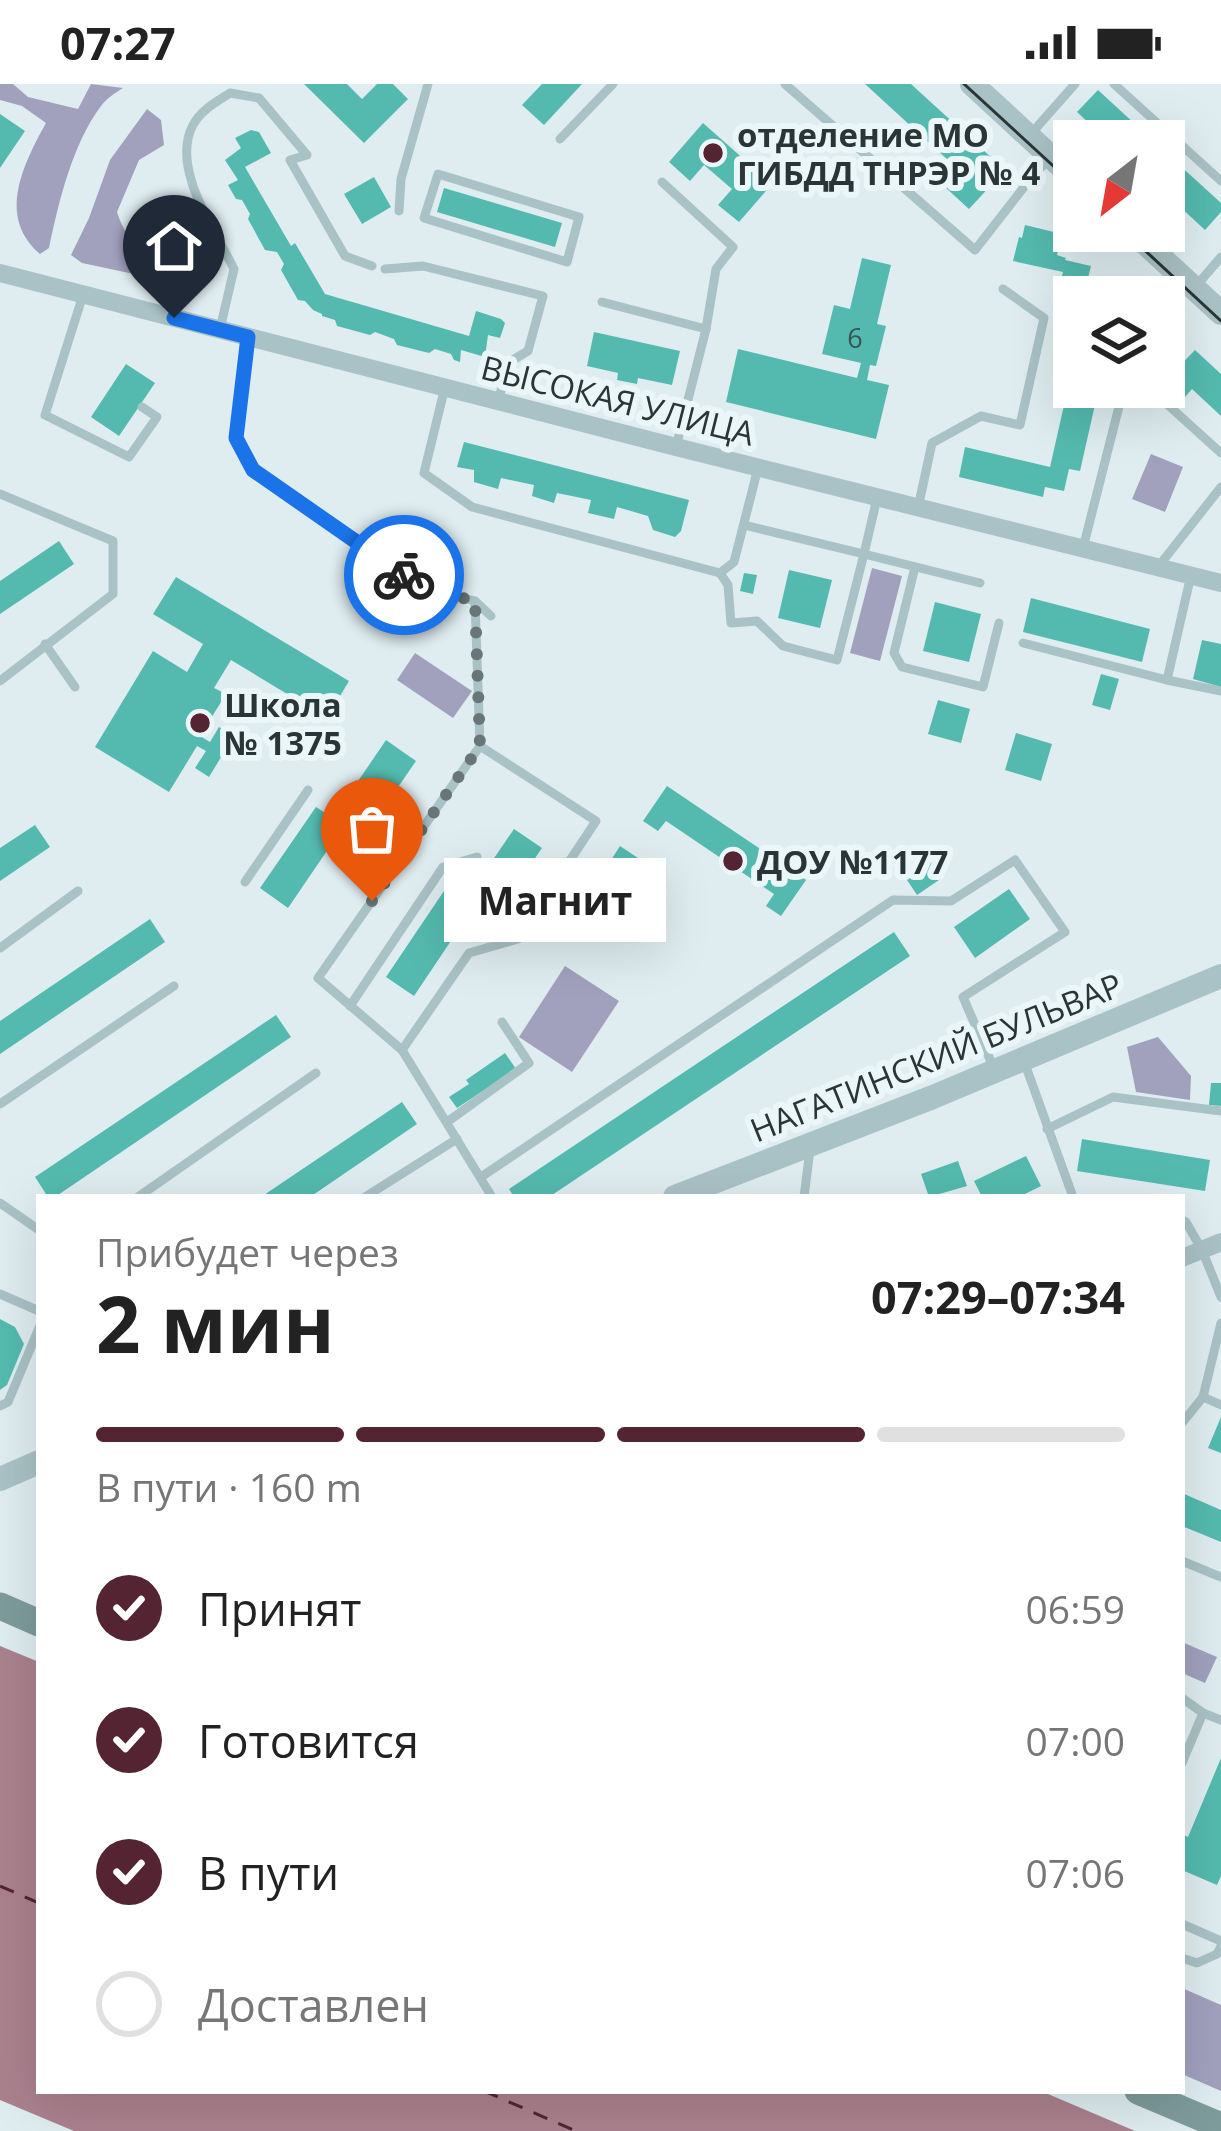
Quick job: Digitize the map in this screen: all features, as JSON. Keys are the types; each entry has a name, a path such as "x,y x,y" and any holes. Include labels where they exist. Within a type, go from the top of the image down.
{"main road":[{"path":"0,1606 36,1622"},
{"path":"1145,2094 1221,2126"}],"street":[{"path":"972,84 1051,157"},
{"path":"1155,252 1221,313"},
{"name":"ВЫСОКАЯ УЛИЦА","path":"0,273 1221,583"},
{"name":"НАГАТИНСКИЙ БУЛЬВАР","path":"683,1194 1221,976"},
{"path":"1185,1257 1221,1242"},
{"path":"0,1479 36,1463"}],"lane":[{"path":"399,211 401,179 428,84"},
{"path":"560,139 613,84"},
{"path":"1029,136 1075,84"},
{"path":"1114,84 1221,181"},
{"path":"793,87 975,250 1051,157"},
{"path":"220,329 234,269 187,178 194,124 208,107 230,93 259,98 307,155 290,160 345,256 372,266"},
{"path":"438,174 579,217 567,262 424,218 429,203 438,174"},
{"path":"662,182 733,247 716,269 676,447"},
{"path":"400,195 429,203"},
{"path":"1186,281 1221,257"},
{"path":"386,269 423,266 544,296 528,351 511,361 498,400"},
{"path":"918,508 932,443 981,416 1020,425 1044,318 1003,289"},
{"path":"83,295 45,415 129,457 157,417 142,407"},
{"path":"602,302 706,329"},
{"path":"248,337 236,438 253,470 424,588 475,601 491,616"},
{"path":"446,387 424,473 472,507 720,573 728,585 731,622 758,621 783,646 837,660 877,497"},
{"path":"1083,548 1119,408"},
{"path":"1171,408 1221,453"},
{"path":"720,573 734,562 758,468"},
{"path":"1158,566 1221,487"},
{"path":"0,494 113,542 112,594 0,681"},
{"path":"743,525 980,583"},
{"path":"916,567 894,653 902,667 983,687 999,623"},
{"path":"1167,680 1191,575"},
{"path":"475,601 480,746 318,978 402,1050 490,1194"},
{"path":"1022,643 1221,691"},
{"path":"45,644 75,687"},
{"path":"402,1050 469,953 518,939 596,821 480,746"},
{"path":"245,882 308,790"},
{"path":"350,1006 443,867 477,857"},
{"path":"481,1177 893,900 951,902 1015,860 1065,932 963,998 995,1071"},
{"path":"0,948 79,891"},
{"path":"0,1103 175,986"},
{"path":"447,1122 529,1063 502,1022"},
{"path":"1023,1059 1072,1194"},
{"path":"142,1194 316,1073"},
{"path":"1047,1129 1113,1097 1221,1111"},
{"path":"370,1194 458,1139"},
{"path":"804,1194 811,1144"},
{"path":"0,1203 36,1228"},
{"path":"1185,1222 1221,1297"},
{"path":"0,1294 36,1310"},
{"path":"1185,1419 1203,1397 1221,1323"},
{"path":"0,1406 8,1402 36,1335"},
{"path":"1203,1397 1221,1405"},
{"path":"1185,1562 1221,1577"},
{"path":"1185,1700 1221,1720"},
{"path":"1185,1755 1203,1714"},
{"path":"1185,1925 1221,1943 1217,1954 1197,1964 1185,1959"}],"shaded area":[{"path":"0,84 13,84 28,97 78,109 91,84 123,88 103,103 82,138 49,248 40,254 20,226 17,210 21,177 46,123 22,106 0,100"},
{"path":"147,109 161,120 164,145 139,160 117,212 134,239 166,231 148,277 82,263 71,255 110,160"},
{"path":"1151,454 1183,467 1165,512 1132,499"},
{"path":"872,568 902,576 880,661 850,653"},
{"path":"415,653 472,691 453,718 397,680"},
{"path":"565,966 619,1001 572,1072 519,1037"},
{"path":"1158,1037 1191,1076 1190,1100 1136,1092 1127,1047"},
{"path":"1185,1643 1217,1657 1205,1683 1185,1674"},
{"path":"0,1646 36,1661 36,2094 1048,2094 1135,2131 74,2131 0,2100"},
{"path":"1185,1989 1221,2005 1221,2091 1185,2075"}],"building":[{"path":"304,84 347,84 362,99 377,84 393,84 408,99 364,143"},
{"path":"542,84 582,84 544,125 522,105"},
{"path":"865,84 911,84 1005,170 969,209 946,188 961,172"},
{"path":"1098,90 1130,120 1086,120 1077,112"},
{"path":"0,114 25,131 0,168"},
{"path":"703,123 772,184 739,222 718,205 732,189 704,165 690,181 669,162"},
{"path":"251,130 259,132 271,153 245,167 325,294 469,336 476,311 501,319 505,323 500,338 488,335 485,357 461,350 460,362 435,349 429,353 397,345 394,339 375,332 370,335 337,326 335,320 298,300 277,252 265,250 248,219 250,214 228,185 238,180 225,160 241,148 235,138"},
{"path":"1185,170 1221,203 1221,212 1205,230 1185,211"},
{"path":"374,177 391,207 362,224 344,194"},
{"path":"444,188 562,223 555,247 437,212"},
{"path":"1025,225 1053,232 1053,252 1091,266 1088,276 1062,276 1063,272 1013,261"},
{"path":"862,258 891,265 877,324 886,326 876,366 870,365 867,380 889,385 876,439 726,402 738,349 857,378 861,363 822,354 834,305 850,309"},
{"path":"594,332 680,351 672,385 638,378 637,384 617,380 618,373 587,366"},
{"path":"1195,350 1221,374 1221,416 1192,389 1185,397 1185,360"},
{"path":"126,364 155,383 119,436 91,417"},
{"path":"1063,408 1094,408 1080,471 1069,469 1064,491 1045,487 1043,497 959,477 965,447 1050,467"},
{"path":"464,442 689,500 681,531 675,537 653,530 648,516 617,507 614,519 588,513 591,500 557,493 554,503 532,496 534,485 501,478 498,489 474,482 474,470 457,467"},
{"path":"59,541 74,564 0,614 0,581"},
{"path":"789,570 832,580 820,628 778,618"},
{"path":"744,573 757,575 753,594 740,591"},
{"path":"176,577 349,681 327,718 231,660 214,688 226,694 200,736 210,742 219,727 234,736 209,777 195,768 206,751 197,746 169,792 95,747 153,651 187,672 203,644 153,614"},
{"path":"1031,598 1150,629 1142,662 1023,632"},
{"path":"935,602 981,614 969,662 923,651"},
{"path":"1202,640 1221,644 1221,687 1193,679"},
{"path":"1101,674 1119,679 1110,710 1092,705"},
{"path":"938,700 970,709 961,743 928,734"},
{"path":"1016,733 1052,744 1041,781 1005,770"},
{"path":"386,740 416,761 354,851 335,839 288,908 260,888 316,807 333,818"},
{"path":"667,786 806,880 781,916 766,906 774,894 666,821 658,831 643,821"},
{"path":"35,825 50,847 0,881 0,848"},
{"path":"514,829 542,848 488,927 469,914 414,996 386,977 450,882 469,895"},
{"path":"620,846 641,860 613,903 592,890"},
{"path":"928,858 942,878 917,895 903,874"},
{"path":"1009,889 1030,919 975,958 954,927"},
{"path":"150,919 165,942 0,1054 0,1021"},
{"path":"894,932 910,956 553,1194 512,1194 509,1189"},
{"path":"276,1015 291,1037 59,1194 46,1194 35,1177"},
{"path":"505,1053 516,1069 457,1108 449,1097"},
{"path":"1211,1083 1221,1083 1221,1106 1209,1105"},
{"path":"402,1102 417,1124 314,1194 265,1194"},
{"path":"1082,1139 1210,1160 1205,1191 1077,1171"},
{"path":"1026,1156 1041,1186 1025,1194 980,1194 974,1181"},
{"path":"958,1161 967,1186 928,1194 921,1174"},
{"path":"0,1319 15,1327 24,1344 7,1385 0,1390"},
{"path":"1221,1417 1221,1453 1208,1448"},
{"path":"1185,1494 1221,1510 1221,1542 1185,1527"},
{"path":"1221,1758 1221,1876 1217,1885 1185,1871 1188,1837"}],"ferry route":[{"path":"0,1886 36,1902"},
{"path":"491,2094 576,2131"}],"tram line":[{"path":"964,84 1053,166"},
{"path":"1147,252 1221,321"}],"way so far":[{"path":"372,901 480,746 475,601 424,588 404,575"}],"place":[{"name":"отделение МО ГИБДД ТНРЭР № 4","path":"713,153"},
{"name":"Школа № 1375","path":"200,723"},
{"name":"ДОУ №1177","path":"733,861"},
{"name":"Магнит","path":"372,901"}],"route":[{"path":"174,318 248,337 236,438 253,470 404,575"}]}
